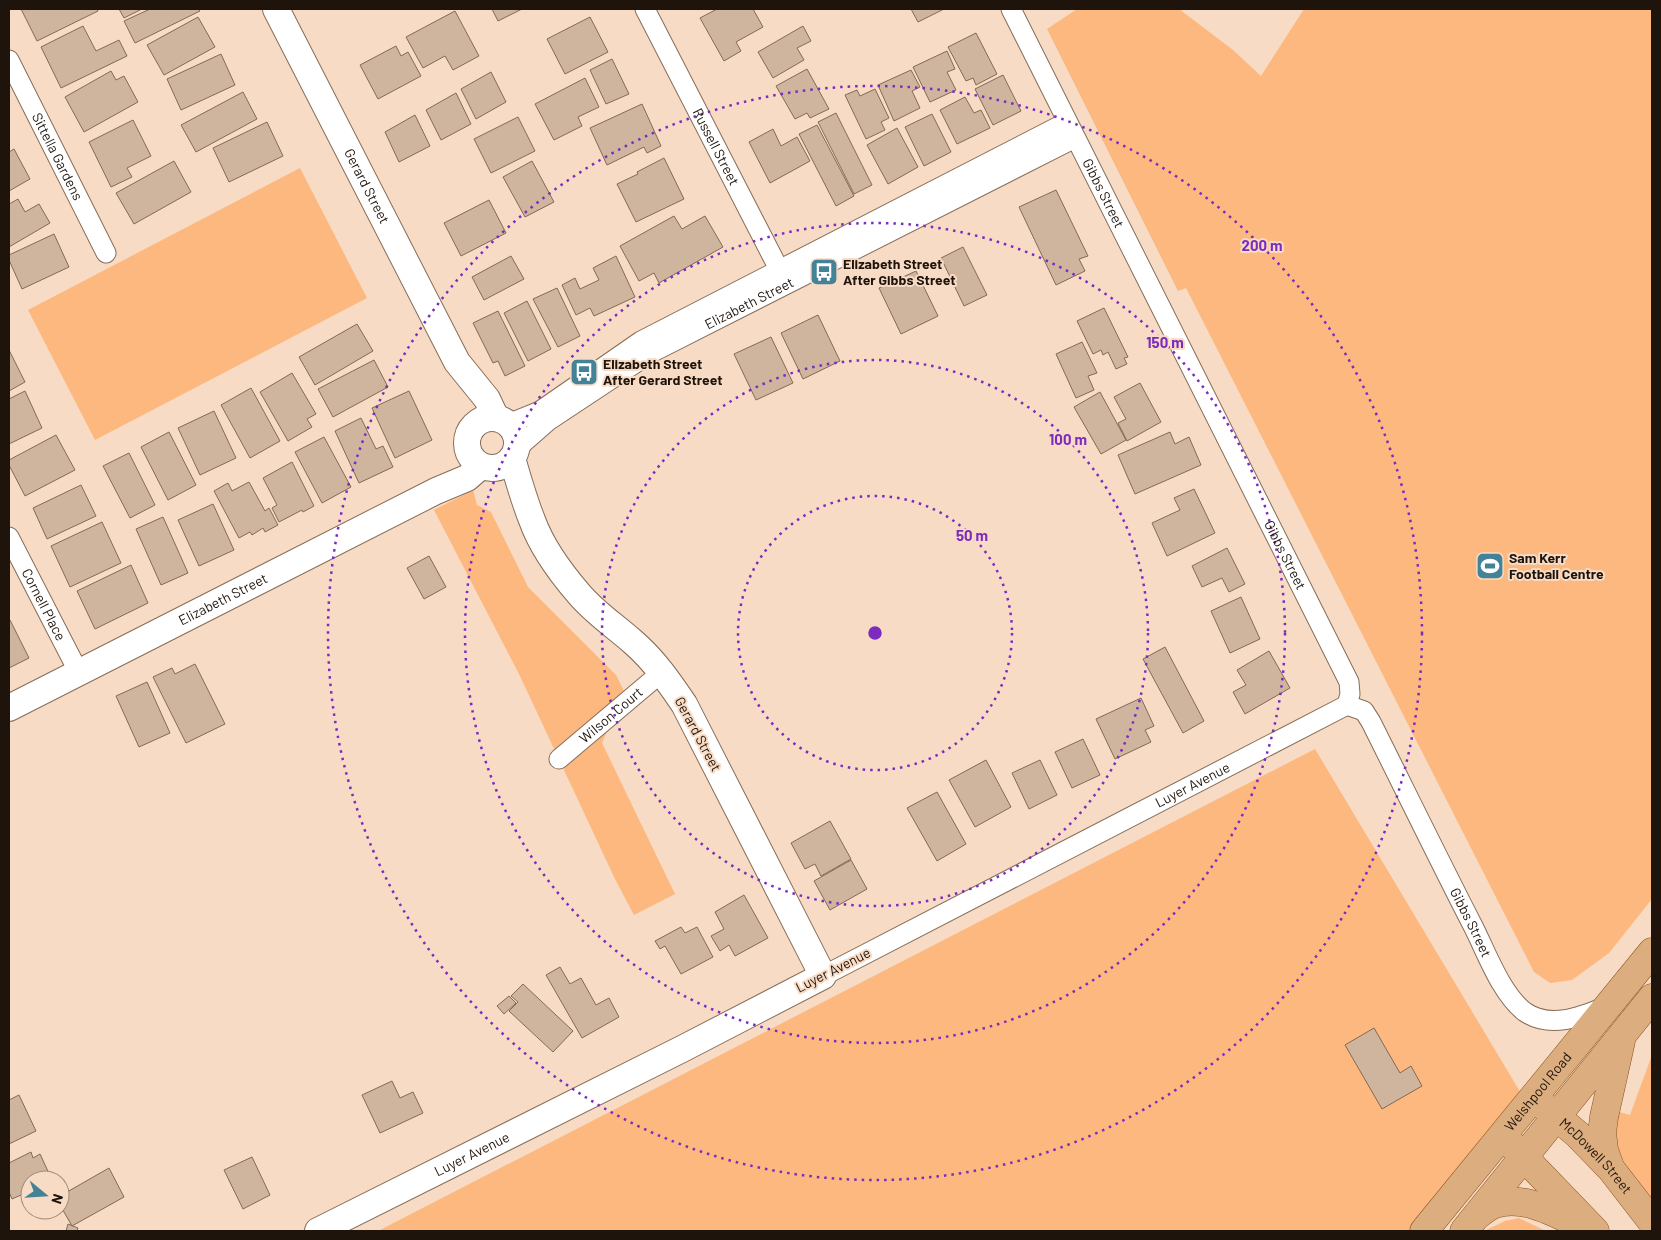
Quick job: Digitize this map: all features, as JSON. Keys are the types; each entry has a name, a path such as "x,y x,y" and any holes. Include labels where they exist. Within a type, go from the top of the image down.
{"main road":[{"name":"Welshpool Road","path":"1424,1231 1652,952"},
{"path":"1471,1222 1652,998"},
{"path":"1611,1169 1604,1150 1602,1133 1622,1036"},
{"name":"McDowell Street","path":"1534,1097 1577,1134 1611,1169 1652,1222"},
{"path":"1502,1136 1525,1157 1595,1231"},
{"path":"1471,1222 1494,1204 1508,1201 1537,1206 1595,1231"}],"street":[{"name":"Gerard Street","path":"276,9 457,362 502,421"},
{"name":"Russell Street","path":"645,9 783,277"},
{"name":"Gibbs Street","path":"1010,9 1349,682 1350,694 1347,705 1364,711 1371,722 1505,987 1514,1001 1526,1012 1554,1021 1577,1018 1608,1006"},
{"name":"Sittella Gardens","path":"9,60 106,253"},
{"name":"Elizabeth Street","path":"502,421 540,411 641,341 783,277 1071,130"},
{"name":"Elizabeth Street","path":"514,454 548,422 649,354 783,277"},
{"name":"Gerard Street","path":"457,362 471,412 472,428"},
{"path":"483,420 502,421 516,435 514,454 500,467 479,462 467,441 472,428 483,420"},
{"name":"Gerard Street","path":"514,454 532,522 546,550 580,596 604,620 634,643 662,672 684,704 823,976"},
{"name":"Gerard Street","path":"479,462 532,522"},
{"name":"Elizabeth Street","path":"9,708 436,491 467,478 479,462"},
{"name":"Cornell Place","path":"9,536 79,673"},
{"name":"Wilson Court","path":"559,759 662,672"},
{"name":"Luyer Avenue","path":"318,1231 682,1049 1347,705"}],"shaded area":[{"name":"Sam Kerr Football Centre","path":"1077,9 1179,9 1233,50 1261,76 1304,9 1652,9 1652,899 1609,953 1572,980 1550,983 1534,972 1186,288 1178,291 1047,29"},
{"path":"300,168 367,298 95,440 28,310"},
{"path":"473,490 477,505 491,512 528,587 616,675 624,691 602,743 675,894 634,915 615,879 519,674 434,510"},
{"path":"1315,749 1522,1095 1413,1231 378,1231"},
{"path":"1652,1055 1652,1206 1622,1161 1613,1140 1616,1111 1630,1115"},
{"path":"1519,1218 1546,1231 1484,1231 1505,1221"}],"building":[{"path":"21,9 97,9 98,11 37,41"},
{"path":"119,9 142,9 124,18"},
{"path":"150,9 198,9 200,11 135,43 124,21"},
{"path":"492,9 522,9 498,21"},
{"path":"717,9 753,9 763,27 736,42 741,51 724,61 700,18"},
{"path":"911,9 944,9 918,22"},
{"path":"455,11 479,56 453,70 445,56 423,68 406,37"},
{"path":"198,17 215,47 164,75 147,45"},
{"path":"590,17 608,52 565,74 547,39"},
{"path":"83,26 96,51 119,40 127,56 61,88 41,47"},
{"path":"803,26 811,41 797,48 804,60 773,78 758,52"},
{"path":"976,33 997,74 976,85 973,78 966,81 948,47"},
{"path":"396,46 401,56 408,52 421,76 378,99 360,65"},
{"path":"947,51 955,69 947,72 956,90 930,102 913,67"},
{"path":"221,54 235,85 181,110 167,79"},
{"path":"612,59 629,94 606,104 590,70"},
{"path":"807,69 829,109 810,118 807,113 795,119 776,86"},
{"path":"911,70 920,87 912,91 920,108 894,121 878,85"},
{"path":"111,71 116,80 124,76 138,102 84,132 65,97"},
{"path":"491,72 506,102 476,119 461,89"},
{"path":"1003,75 1021,111 993,125 975,89"},
{"path":"585,78 599,107 578,117 582,126 554,140 535,104"},
{"path":"875,89 889,118 881,122 885,130 866,139 845,95 857,90 860,96"},
{"path":"243,92 257,119 196,152 181,125"},
{"path":"456,93 471,124 441,140 426,110"},
{"path":"965,97 974,113 981,110 990,128 957,144 940,110"},
{"path":"642,104 661,146 647,153 644,147 607,165 590,128"},
{"path":"836,113 872,185 854,194 818,122"},
{"path":"932,114 951,152 924,166 905,127"},
{"path":"415,115 430,146 399,162 385,132"},
{"path":"518,117 535,151 491,173 474,139"},
{"path":"133,120 151,156 127,168 132,177 111,187 89,142"},
{"path":"267,122 283,156 229,182 213,148"},
{"path":"817,125 854,196 836,206 799,134"},
{"path":"897,128 918,167 888,184 867,145"},
{"path":"773,129 781,146 797,137 810,161 770,183 749,142"},
{"path":"14,149 30,179 9,191 9,152"},
{"path":"664,158 684,199 636,222 617,184"},
{"path":"174,161 191,192 134,224 116,193"},
{"path":"532,161 554,202 525,217 503,177"},
{"path":"1056,190 1088,256 1079,259 1085,271 1056,285 1019,207"},
{"path":"18,199 25,212 39,204 50,223 9,247 9,204"},
{"path":"489,200 506,233 461,256 444,223"},
{"path":"674,216 682,229 705,216 723,247 659,283 654,273 639,281 620,246"},
{"path":"54,234 69,267 22,289 9,260 9,255"},
{"path":"963,247 987,295 964,306 941,258"},
{"path":"511,256 524,279 484,300 472,277"},
{"path":"616,256 635,297 594,316 590,308 576,315 562,285 575,278 580,289 599,280 593,268"},
{"path":"916,271 938,316 901,334 879,288"},
{"path":"557,288 580,336 558,347 533,299"},
{"path":"527,301 551,349 528,361 504,313"},
{"path":"1104,308 1128,357 1124,358 1127,364 1116,369 1108,352 1103,355 1101,350 1093,354 1077,321"},
{"path":"498,311 525,366 505,376 498,361 493,363 473,323"},
{"path":"818,315 840,361 803,379 781,333"},
{"path":"357,324 373,351 315,385 299,357"},
{"path":"771,337 793,383 756,400 734,354"},
{"path":"1082,342 1097,373 1088,376 1094,390 1076,398 1056,354"},
{"path":"9,350 25,382 9,391"},
{"path":"374,360 388,387 333,417 318,389"},
{"path":"292,373 316,414 307,419 312,427 288,441 260,392"},
{"path":"1140,383 1161,422 1127,441 1118,423 1126,419 1114,397"},
{"path":"251,388 280,441 250,458 221,405"},
{"path":"25,391 42,428 9,444 9,399"},
{"path":"409,391 432,440 395,458 372,408"},
{"path":"1100,392 1126,440 1101,454 1074,407"},
{"path":"214,411 236,458 200,475 178,428"},
{"path":"361,418 376,449 383,446 393,467 359,483 335,431"},
{"path":"169,432 196,485 168,500 141,447"},
{"path":"1170,432 1175,444 1189,437 1201,465 1135,494 1118,455"},
{"path":"56,435 75,470 25,496 9,465 9,460"},
{"path":"324,437 351,487 322,503 295,452"},
{"path":"129,453 155,505 130,518 103,466"},
{"path":"292,462 314,506 279,522 272,508 277,505 263,478"},
{"path":"249,482 265,511 269,508 278,525 265,532 263,528 252,535 250,532 239,538 214,491 228,483 232,491"},
{"path":"81,485 96,516 47,539 33,508"},
{"path":"1194,489 1215,533 1167,556 1152,523 1180,510 1174,498"},
{"path":"213,504 234,550 199,566 178,520"},
{"path":"163,517 188,573 161,585 136,529"},
{"path":"102,522 121,563 70,587 51,546"},
{"path":"1227,548 1245,584 1229,592 1222,578 1202,587 1192,566"},
{"path":"429,556 446,587 424,599 407,568"},
{"path":"131,565 148,603 95,629 77,591"},
{"path":"1241,597 1260,639 1230,653 1211,611"},
{"path":"9,621 29,658 9,668"},
{"path":"1165,647 1204,721 1183,733 1143,659"},
{"path":"1269,651 1290,688 1245,714 1233,692 1246,685 1237,670"},
{"path":"195,664 225,724 186,743 153,677 172,668 175,674"},
{"path":"147,682 170,733 139,747 116,696"},
{"path":"1141,698 1154,726 1145,730 1151,742 1115,759 1096,719"},
{"path":"1083,739 1100,775 1072,788 1055,752"},
{"path":"986,760 1011,807 975,827 949,780"},
{"path":"1040,760 1057,795 1029,809 1012,773"},
{"path":"937,792 966,844 937,861 907,808"},
{"path":"830,821 851,859 821,876 815,864 805,869 791,843"},
{"path":"851,860 867,889 830,910 814,881"},
{"path":"744,895 768,938 735,956 729,945 720,951 711,936 724,929 715,912"},
{"path":"681,927 685,933 697,927 713,957 681,974 665,946 660,949 655,941"},
{"path":"560,967 570,984 581,978 596,1005 609,998 619,1017 582,1038 546,975"},
{"path":"523,984 573,1031 553,1052 509,1011 518,1002 511,996"},
{"path":"509,996 516,1003 504,1014 497,1006"},
{"path":"1374,1028 1400,1073 1411,1066 1422,1086 1382,1109 1345,1045"},
{"path":"392,1081 400,1098 413,1092 423,1113 380,1133 362,1095"},
{"path":"19,1095 36,1131 9,1144 9,1100"},
{"path":"31,1152 33,1158 40,1154 47,1170 20,1170 20,1195 12,1199 9,1192 9,1163"},
{"path":"252,1157 270,1195 243,1209 224,1170"},
{"path":"109,1168 124,1197 72,1226 69,1220 70,1190"},
{"path":"68,1224 78,1228 77,1231 66,1231"}],"place":[{"name":"Elizabeth Street After Gibbs Street","path":"824,272"},
{"name":"Elizabeth Street After Gerard Street","path":"584,372"},
{"name":"Sam Kerr Football Centre","path":"1490,566"}]}
